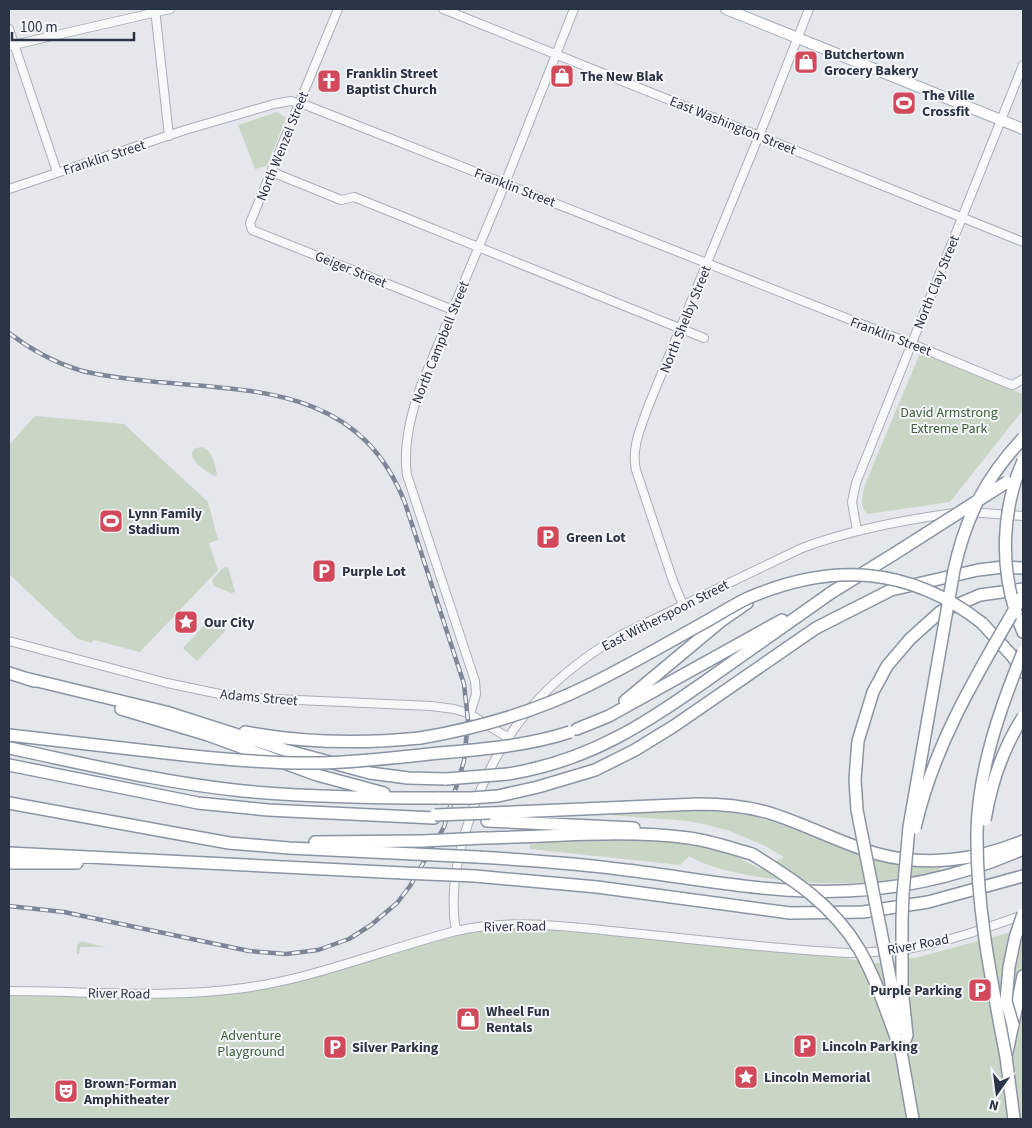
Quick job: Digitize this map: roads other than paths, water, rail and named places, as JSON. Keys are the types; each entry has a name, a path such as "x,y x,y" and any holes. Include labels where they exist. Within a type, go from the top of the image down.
{"highway":[{"path":"901,1051 906,1035 902,988 904,883 912,805 958,551 970,517 987,483 1023,438"},
{"path":"1023,461 1012,494 1006,539 1007,574 1012,602 1023,632"},
{"path":"9,735 262,762 322,763 367,761 516,746 546,740 609,716 835,590 1023,472"},
{"path":"9,748 156,778 274,793 398,798 498,796 538,787 595,770 635,750 674,726 816,628 891,590 978,570 1023,568"},
{"path":"29,679 230,728 295,740 368,742 420,738 474,728 564,697 614,672 747,599 801,580 830,575 876,576 905,582 933,592 960,607 982,624 1014,657 1023,672"},
{"path":"573,731 625,700 721,621 740,607 773,589"},
{"path":"913,1119 890,977 857,810 855,779 858,740 873,692 887,666 910,639 940,612 980,595 1023,589"},
{"path":"166,712 285,750 370,773 446,780 525,771 565,760 629,732 676,702 835,590"},
{"path":"904,883 924,793 943,744 972,682 1023,595"},
{"path":"1014,1119 1006,1057 983,931 977,831 986,770 1001,710 1023,652"},
{"path":"9,673 208,736 317,774 398,798"},
{"path":"978,862 994,780 1023,717"},
{"path":"9,766 166,798 222,806 268,810 489,817 682,831 717,840 752,854 796,881 822,903 859,948 901,1051"},
{"path":"9,803 164,832 259,846 478,857 594,866 767,888 828,892 882,888 921,882 974,868 1023,849"},
{"path":"489,817 698,804 732,806 768,813 878,854 920,860 964,859 994,852 1023,841"},
{"path":"164,832 293,842 381,843 580,834 679,838 718,844 752,854"},
{"path":"9,853 475,876 598,887 790,913 863,912 928,902 1023,876"},
{"path":"9,863 253,866"},
{"path":"1013,1025 1006,1001 1008,967 1023,915"},
{"path":"1006,1057 1023,976"}],"main road":[{"path":"726,9 1023,129"}],"street":[{"path":"12,45 155,10 170,9"},
{"name":"North Wenzel Street","path":"251,227 250,223 338,9"},
{"name":"East Washington Street","path":"443,9 1023,242"},
{"name":"North Campbell Street","path":"470,714 476,694 475,681 410,483 406,468 407,454 416,399 505,184 574,9"},
{"name":"North Shelby Street","path":"683,605 678,596 634,460 636,446 640,428 708,264 809,9"},
{"path":"155,10 168,136"},
{"path":"9,28 12,45 57,172"},
{"name":"North Clay Street","path":"858,531 852,502 856,483 1023,65"},
{"name":"Franklin Street","path":"9,189 168,136 274,104 291,101 1013,385 1023,379"},
{"path":"272,172 341,200 354,197 704,338"},
{"name":"Geiger Street","path":"251,227 252,230 453,310"},
{"name":"East Witherspoon Street","path":"456,931 453,916 456,876 462,842 473,806 486,776 508,737 541,696 576,664 621,635 788,554 823,540 858,531 965,512 1023,516"},
{"name":"Adams Street","path":"9,641 167,684 234,697 431,706 454,709 470,714 508,737"},
{"name":"River Road","path":"9,991 185,994 245,988 306,975 456,931 485,926 528,924 817,951 865,952 912,948 939,942 1023,915"}],"railway":[{"path":"9,333 51,359 79,370 127,379 270,394 304,404 335,417 362,438 386,466 405,503 464,684 468,721 464,761 444,827 410,886 397,903 371,925 349,939 318,950 286,954 249,951 64,912 9,906"}],"place":[{"name":"Butchertown Grocery Bakery","path":"806,62"},
{"name":"The New Blak","path":"562,76"},
{"name":"Franklin Street Baptist Church","path":"329,81"},
{"name":"The Ville Crossfit","path":"904,103"},
{"name":"Lynn Family Stadium","path":"111,521"},
{"name":"Green Lot","path":"548,537"},
{"name":"Purple Lot","path":"324,571"},
{"name":"Our City","path":"186,622"},
{"name":"Purple Parking","path":"980,990"},
{"name":"Wheel Fun Rentals","path":"468,1019"},
{"name":"Lincoln Parking","path":"805,1046"},
{"name":"Silver Parking","path":"335,1047"},
{"name":"Lincoln Memorial","path":"746,1077"},
{"name":"Brown-Forman Amphitheater","path":"66,1091"}],"park label":[{"name":"David Armstrong Extreme Park","path":"949,420"},
{"name":"Adventure Playground","path":"251,1044"}]}
